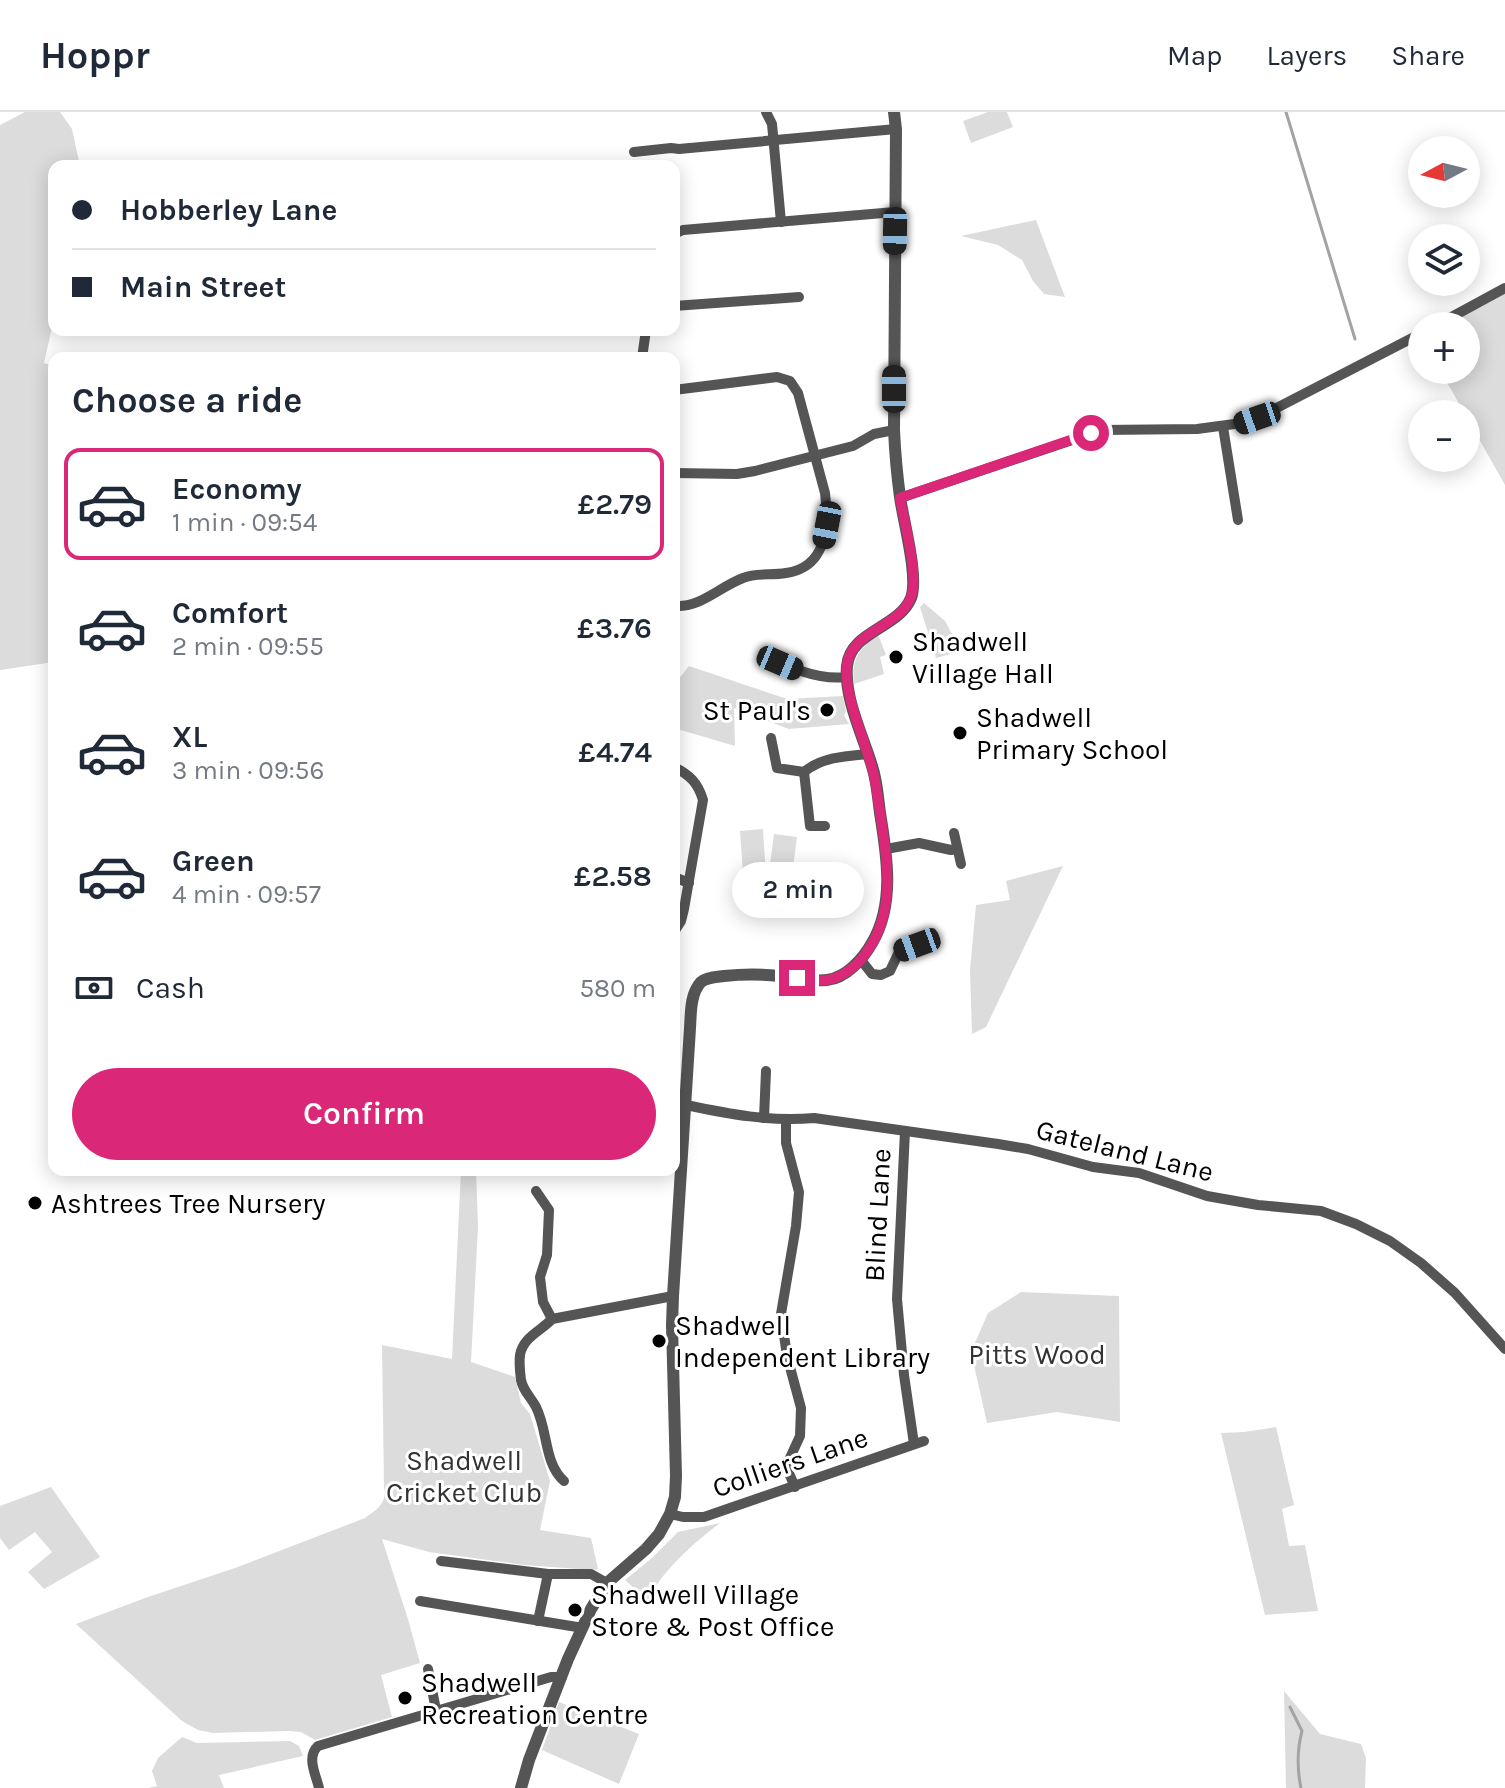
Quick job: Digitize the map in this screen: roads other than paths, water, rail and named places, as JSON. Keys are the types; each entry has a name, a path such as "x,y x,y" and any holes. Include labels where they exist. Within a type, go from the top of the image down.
{"street":[{"path":"766,112 772,124 781,222"},
{"path":"521,1788 529,1760 583,1628 607,1583 659,1534 675,1497 673,1296 695,993 700,983 713,977 752,974 829,980 861,960 881,927 887,889 886,849 875,778 855,716 847,665 860,641 899,613 907,605 913,590 894,430 894,112"},
{"path":"634,152 896,129"},
{"path":"680,231 895,212"},
{"path":"1461,312 1505,288"},
{"path":"680,306 799,297"},
{"path":"900,498 1102,430 1223,427 1257,418 1408,340"},
{"path":"680,389 777,377 790,381 798,393 825,493 827,525 818,554 802,569 743,577 699,602 680,606"},
{"path":"1223,427 1238,520"},
{"path":"680,473 737,474 755,471 853,446 874,434 894,430"},
{"path":"769,662 834,678 847,677"},
{"path":"771,738 777,768 804,772 813,765 839,756 868,754"},
{"path":"680,770 694,780 703,800 680,923"},
{"path":"804,772 810,826 825,826"},
{"path":"954,833 961,864"},
{"path":"886,849 919,843 957,849"},
{"path":"680,879 689,883"},
{"path":"861,960 872,974 881,975 890,971 899,952 935,934 929,921"},
{"path":"764,1118 766,1071"},
{"name":"Gateland Lane","path":"686,1105 736,1115 786,1121 814,1118 1013,1147 1093,1167 1139,1173 1218,1199 1321,1211 1390,1241 1421,1263 1455,1293 1505,1349"},
{"path":"786,1121 786,1143 799,1192 781,1314 787,1356 801,1408 800,1436 789,1460 788,1471 795,1487"},
{"name":"Blind Lane","path":"905,1131 897,1299 904,1375 919,1442"},
{"path":"536,1191 549,1210 547,1255 540,1277 543,1302 552,1319"},
{"path":"564,1481 554,1470 542,1423 521,1380 523,1345 552,1319 673,1296"},
{"name":"Colliers Lane","path":"670,1514 704,1517 919,1442"},
{"path":"441,1561 548,1574 591,1574 607,1583"},
{"path":"538,1621 548,1574"},
{"path":"420,1601 583,1628"},
{"path":"428,1669 436,1710"},
{"path":"319,1788 311,1758 315,1748 436,1710 551,1677 562,1677"}],"waterway":[{"path":"1286,112 1355,339"},
{"path":"1290,1707 1302,1731 1298,1760 1301,1788"}],"place":[{"name":"Shadwell Village Hall","path":"896,657"},
{"name":"St Paul's","path":"827,710"},
{"name":"Shadwell Primary School","path":"960,733"},
{"name":"Ashtrees Tree Nursery","path":"35,1203"},
{"name":"Shadwell Independent Library","path":"659,1341"},
{"name":"Shadwell Village Store & Post Office","path":"575,1610"},
{"name":"Shadwell Recreation Centre","path":"405,1698"}],"park label":[{"name":"Pitts Wood","path":"1037,1354"},
{"name":"Shadwell Cricket Club","path":"464,1476"}]}
